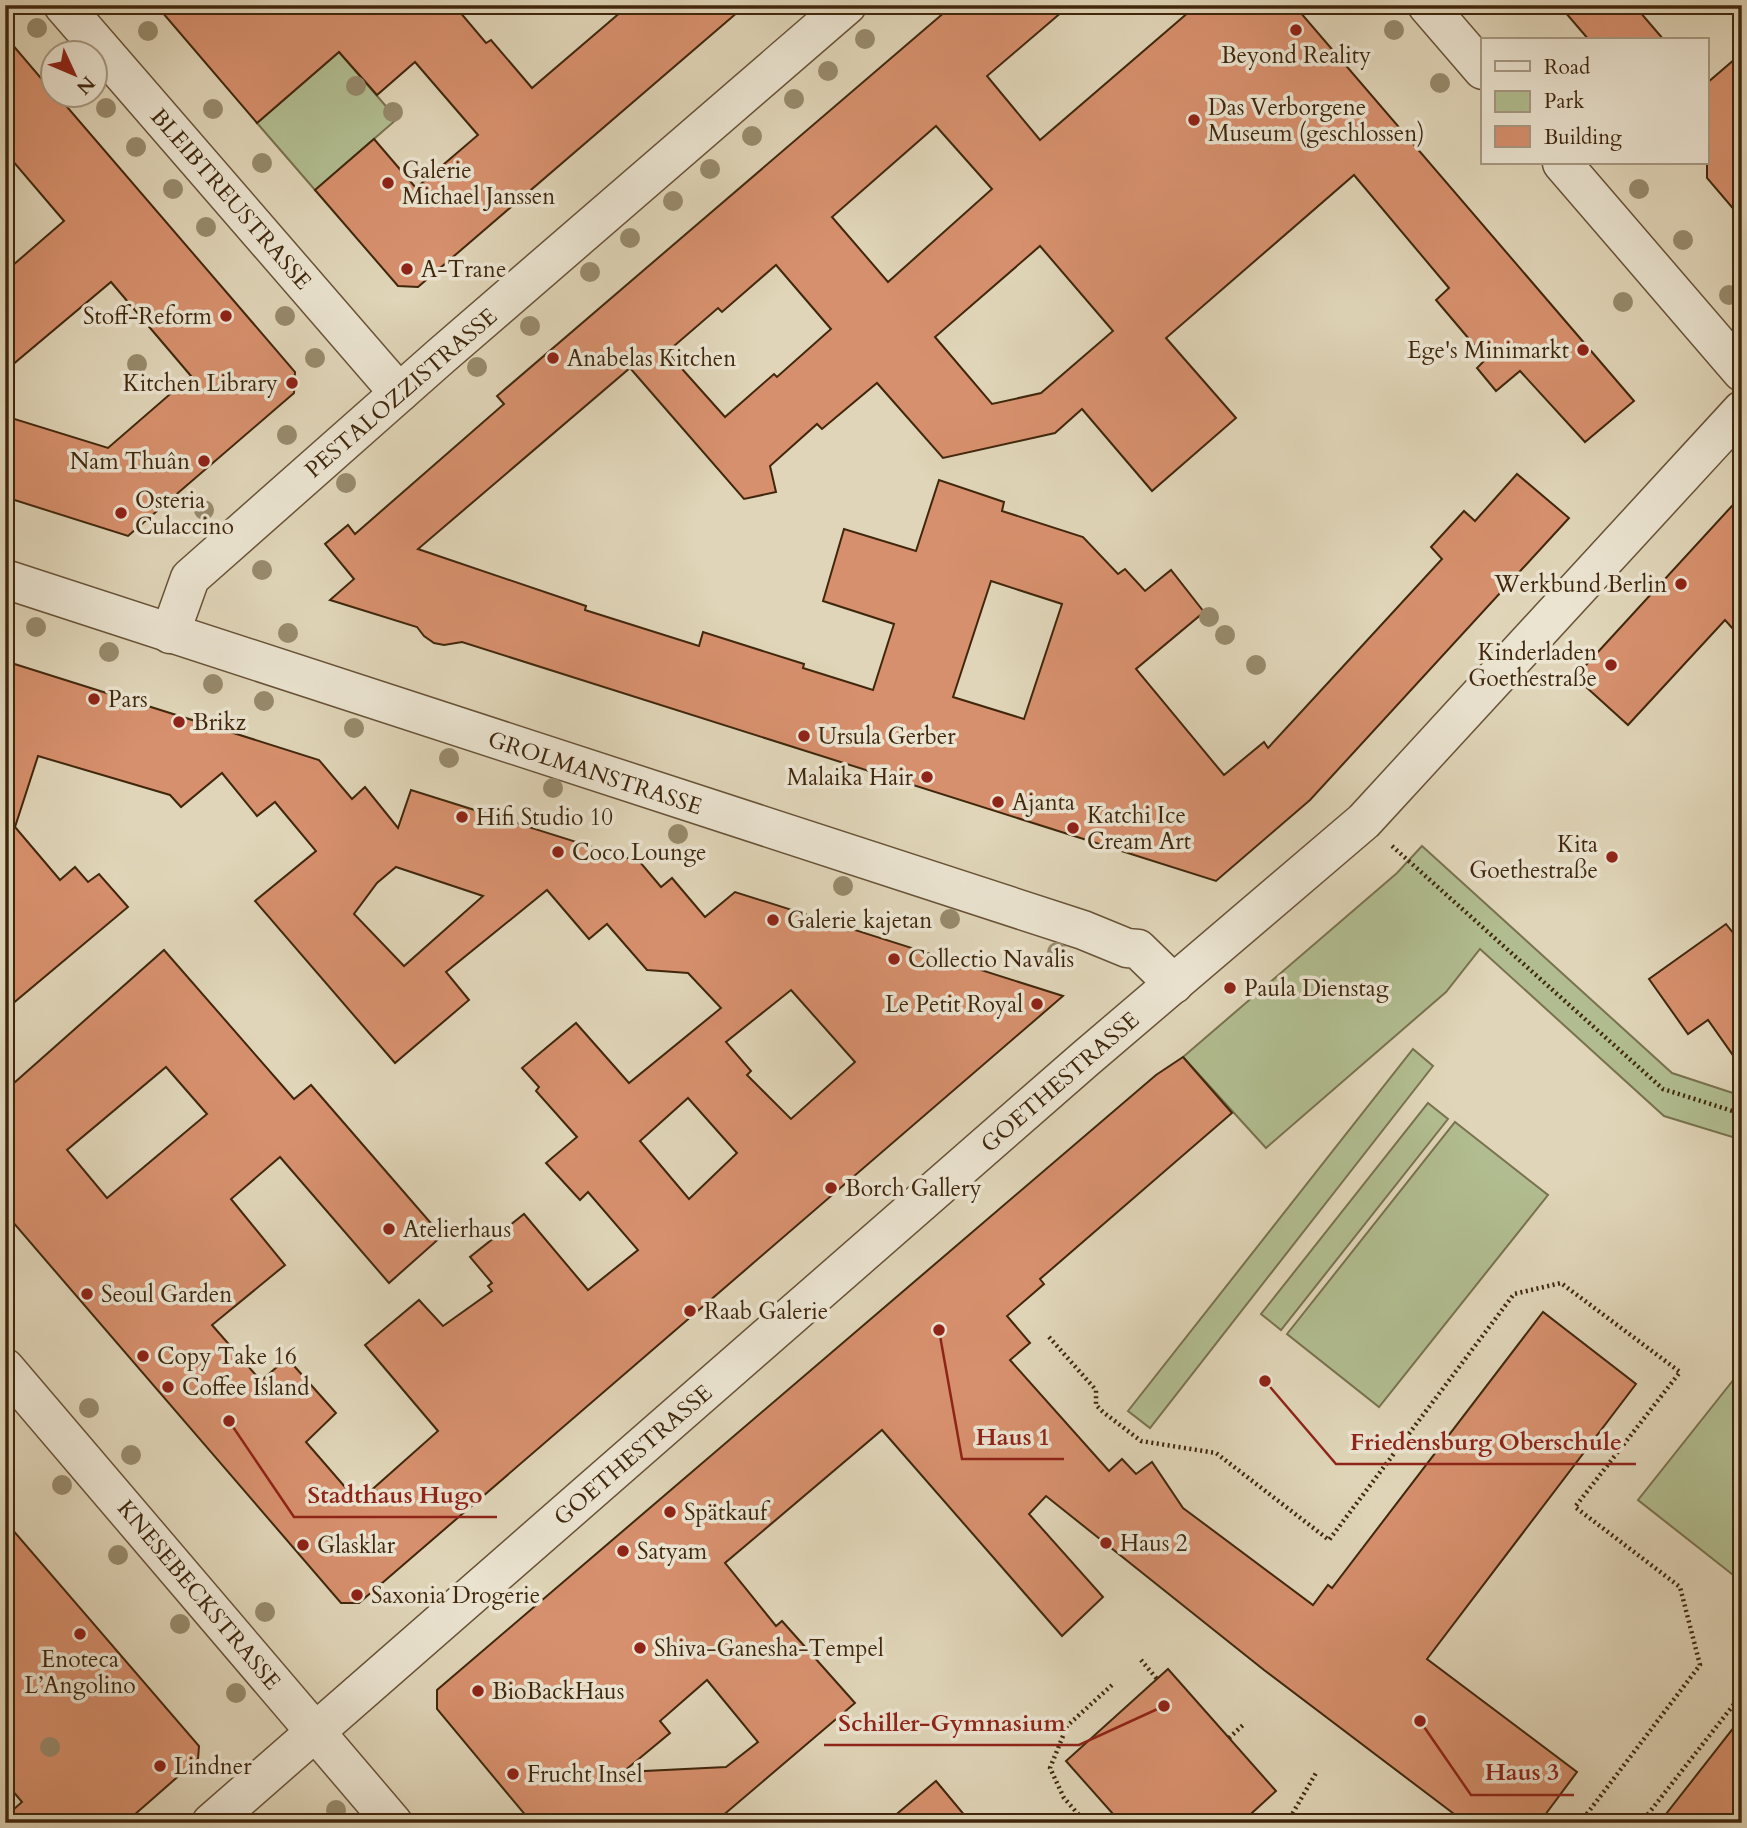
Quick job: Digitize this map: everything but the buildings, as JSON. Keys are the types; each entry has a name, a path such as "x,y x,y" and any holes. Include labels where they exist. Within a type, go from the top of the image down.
{"street":[{"name":"BLEIBTREUSTRASSE","path":"63,5 399,394"},
{"name":"PESTALOZZISTRASSE","path":"170,634 190,578 846,5"},
{"path":"1427,5 1481,69"},
{"path":"1563,164 1742,372"},
{"name":"GOETHESTRASSE","path":"211,1823 1085,1059 1364,821 1742,410"},
{"name":"GROLMANSTRASSE","path":"5,579 1083,930 1127,948 1138,949 1174,984"},
{"name":"KNESEBECKSTRASSE","path":"5,1368 393,1823"}],"path":[{"path":"1364,821 1663,1089 1742,1114"},
{"path":"1049,1337 1096,1391 1096,1405 1141,1441 1216,1453 1329,1540 1514,1294 1562,1283 1680,1372 1576,1507 1680,1587 1700,1665 1580,1823"},
{"path":"1141,1660 1157,1679"},
{"path":"1086,1823 1064,1798 1050,1768 1068,1726 1112,1685"},
{"path":"1641,1823 1742,1695"},
{"path":"1229,1738 1243,1725"},
{"path":"1287,1823 1316,1773"}],"green space":[{"path":"339,52 397,119 315,190 257,123"},
{"path":"1422,846 1672,1073 1742,1096 1742,1140 1664,1116 1480,949 1446,992 1266,1148 1183,1057 1397,873"},
{"path":"1413,1049 1433,1066 1150,1428 1128,1411"},
{"path":"1428,1103 1448,1119 1281,1330 1261,1314"},
{"path":"1455,1122 1548,1195 1379,1407 1287,1334"},
{"path":"1742,1369 1742,1582 1638,1500"}],"place":[{"name":"Beyond Reality","path":"1296,30"},
{"name":"Das Verborgene Museum (geschlossen)","path":"1194,120"},
{"name":"Galerie Michael Janssen","path":"388,183"},
{"name":"A-Trane","path":"407,269"},
{"name":"Stoff-Reform","path":"226,316"},
{"name":"Ege's Minimarkt","path":"1583,350"},
{"name":"Anabelas Kitchen","path":"553,358"},
{"name":"Kitchen Library","path":"292,383"},
{"name":"Nam Thuân","path":"204,461"},
{"name":"Osteria Culaccino","path":"121,513"},
{"name":"Werkbund Berlin","path":"1681,584"},
{"name":"Kinderladen Goethestraße","path":"1611,665"},
{"name":"Pars","path":"94,699"},
{"name":"Brikz","path":"179,722"},
{"name":"Ursula Gerber","path":"804,736"},
{"name":"Malaika Hair","path":"927,777"},
{"name":"Ajanta","path":"998,802"},
{"name":"Hifi Studio 10","path":"462,817"},
{"name":"Katchi Ice Cream Art","path":"1073,828"},
{"name":"Coco Lounge","path":"558,852"},
{"name":"Kita Goethestraße","path":"1612,857"},
{"name":"Galerie kajetan","path":"773,920"},
{"name":"Collectio Navalis","path":"894,959"},
{"name":"Paula Dienstag","path":"1230,988"},
{"name":"Le Petit Royal","path":"1037,1004"},
{"name":"Borch Gallery","path":"831,1188"},
{"name":"Atelierhaus","path":"389,1229"},
{"name":"Seoul Garden","path":"87,1294"},
{"name":"Raab Galerie","path":"690,1311"},
{"name":"Haus 1","path":"939,1330"},
{"name":"Copy Take 16","path":"143,1356"},
{"name":"Friedensburg Oberschule","path":"1265,1381"},
{"name":"Coffee Island","path":"168,1387"},
{"name":"Stadthaus Hugo","path":"229,1421"},
{"name":"Spätkauf","path":"670,1512"},
{"name":"Haus 2","path":"1106,1543"},
{"name":"Glasklar","path":"303,1545"},
{"name":"Satyam","path":"623,1551"},
{"name":"Saxonia Drogerie","path":"357,1595"},
{"name":"Enoteca L’Angolino","path":"80,1634"},
{"name":"Shiva-Ganesha-Tempel","path":"640,1648"},
{"name":"BioBackHaus","path":"478,1691"},
{"name":"Schiller-Gymnasium","path":"1164,1706"},
{"name":"Haus 3","path":"1420,1721"},
{"name":"Lindner","path":"160,1766"},
{"name":"Frucht Insel","path":"513,1774"}]}
